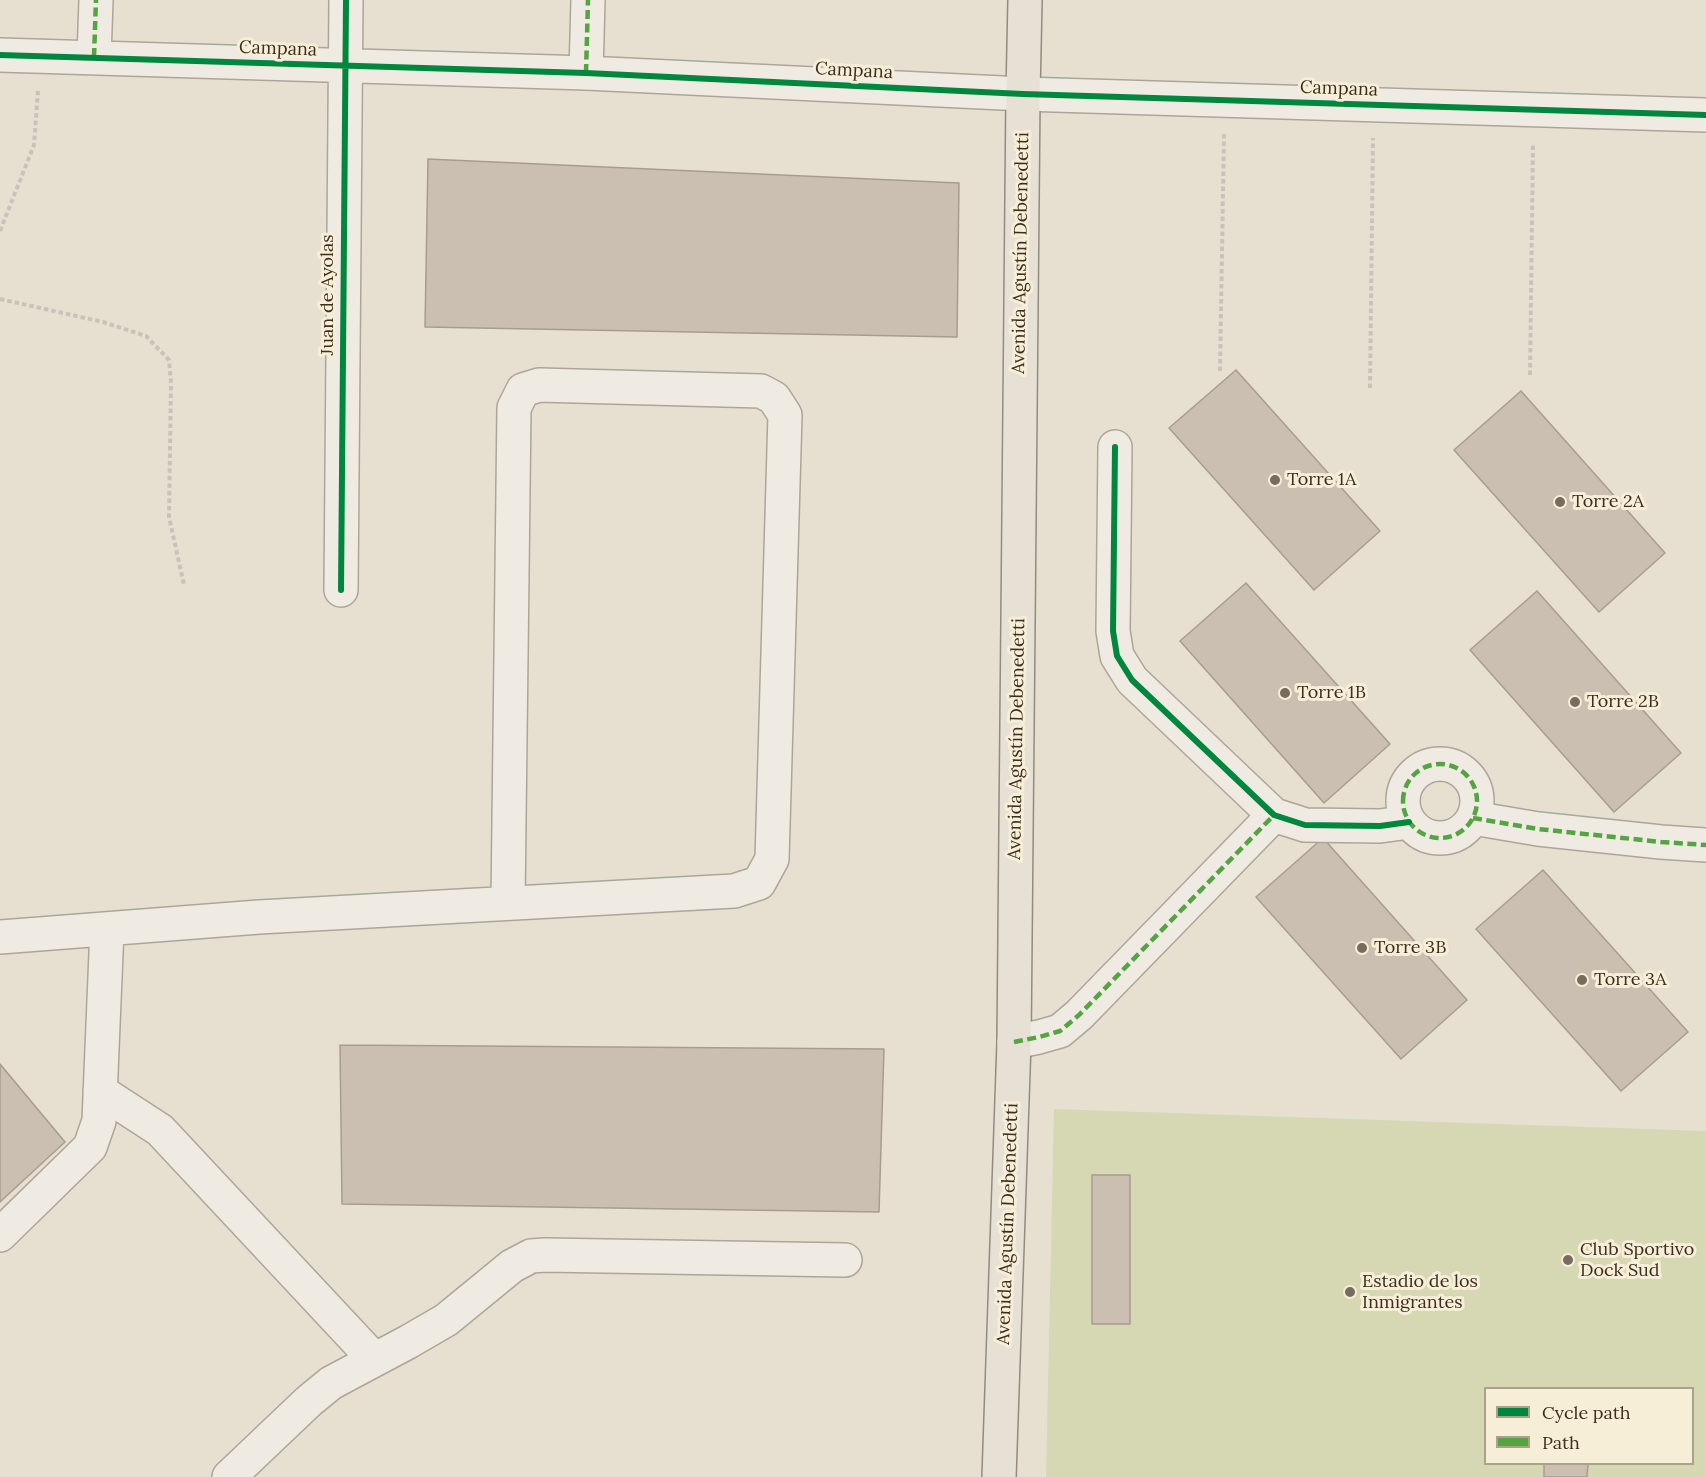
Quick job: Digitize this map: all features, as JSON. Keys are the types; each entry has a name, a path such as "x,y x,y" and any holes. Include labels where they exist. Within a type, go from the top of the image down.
{"main road":[{"name":"Avenida Agustín Debenedetti","path":"999,1477 1014,1042 1025,0"}],"street":[{"path":"94,57 96,0"},
{"name":"Juan de Ayolas","path":"341,590 346,0"},
{"path":"586,73 588,0"},
{"name":"Campana","path":"0,55 586,73 1023,94 1706,115"},
{"path":"0,937 259,917 734,891 759,883 772,859 785,415 774,398 761,391 539,385 523,390 514,408 508,903"},
{"path":"1115,447 1113,630 1117,656 1132,680 1274,815 1305,825 1380,826 1409,822"},
{"path":"1440,764 1452,766 1463,772 1472,782 1477,807 1473,818 1458,834 1448,838 1437,838 1425,835 1409,822 1402,806 1403,794 1408,781 1416,772 1427,766 1440,764"},
{"path":"1014,1042 1060,1031 1079,1015 1274,815"},
{"path":"1473,818 1538,829 1706,845"},
{"path":"0,1235 90,1147 99,1121 107,929"},
{"path":"100,1091 160,1130 374,1359"},
{"path":"229,1477 332,1383 446,1320 512,1266 531,1256 845,1260"}],"path":[{"path":"0,231 34,145 41,57"},
{"path":"1220,371 1225,100"},
{"path":"1370,388 1374,105"},
{"path":"1530,375 1533,109"},
{"path":"0,299 103,322 146,336 169,360 171,382 169,517 184,585"}],"green space":[{"path":"1054,1109 1706,1131 1706,1477 1587,1477 1588,1465 1694,1465 1694,1387 1484,1387 1484,1465 1544,1465 1544,1477 1046,1477","holes":["1092,1175 1130,1175 1130,1324 1092,1324"]}],"building":[{"path":"428,159 959,183 957,337 425,327"},
{"name":"Torre 1A","path":"1236,370 1380,531 1314,590 1169,428"},
{"name":"Torre 2A","path":"1521,391 1665,553 1599,612 1454,450"},
{"name":"Torre 1B","path":"1246,583 1390,744 1324,803 1180,641"},
{"name":"Torre 2B","path":"1537,591 1681,753 1614,812 1470,650"},
{"name":"Torre 3B","path":"1323,838 1467,1000 1401,1059 1256,897"},
{"name":"Torre 3A","path":"1543,870 1688,1032 1621,1091 1476,929"},
{"path":"340,1045 884,1049 879,1212 342,1204"},
{"path":"0,1064 65,1142 0,1202"},
{"path":"1092,1175 1130,1175 1130,1324 1092,1324"},
{"path":"1544,1465 1588,1465 1587,1477 1544,1477"}],"marked path":[{"path":"94,57 96,0"},
{"path":"586,73 588,0"},
{"path":"1440,764 1461,770 1471,780 1477,801 1471,822 1461,832 1440,838 1419,832 1409,822 1403,801 1409,780 1419,770 1440,764"},
{"path":"1014,1042 1060,1031 1079,1015 1274,815"},
{"path":"1473,818 1538,829 1706,845"}],"cycle path":[{"path":"341,590 346,0"},
{"path":"0,55 586,73 1023,94 1706,115"},
{"path":"1115,447 1113,631 1117,656 1132,680 1274,815 1305,825 1380,826 1409,822"}],"place":[{"name":"Torre 1A","path":"1275,480"},
{"name":"Torre 2A","path":"1560,502"},
{"name":"Torre 1B","path":"1285,693"},
{"name":"Torre 2B","path":"1575,702"},
{"name":"Torre 3B","path":"1362,948"},
{"name":"Torre 3A","path":"1582,980"},
{"name":"Club Sportivo Dock Sud","path":"1568,1260"},
{"name":"Estadio de los Inmigrantes","path":"1350,1292"}]}
